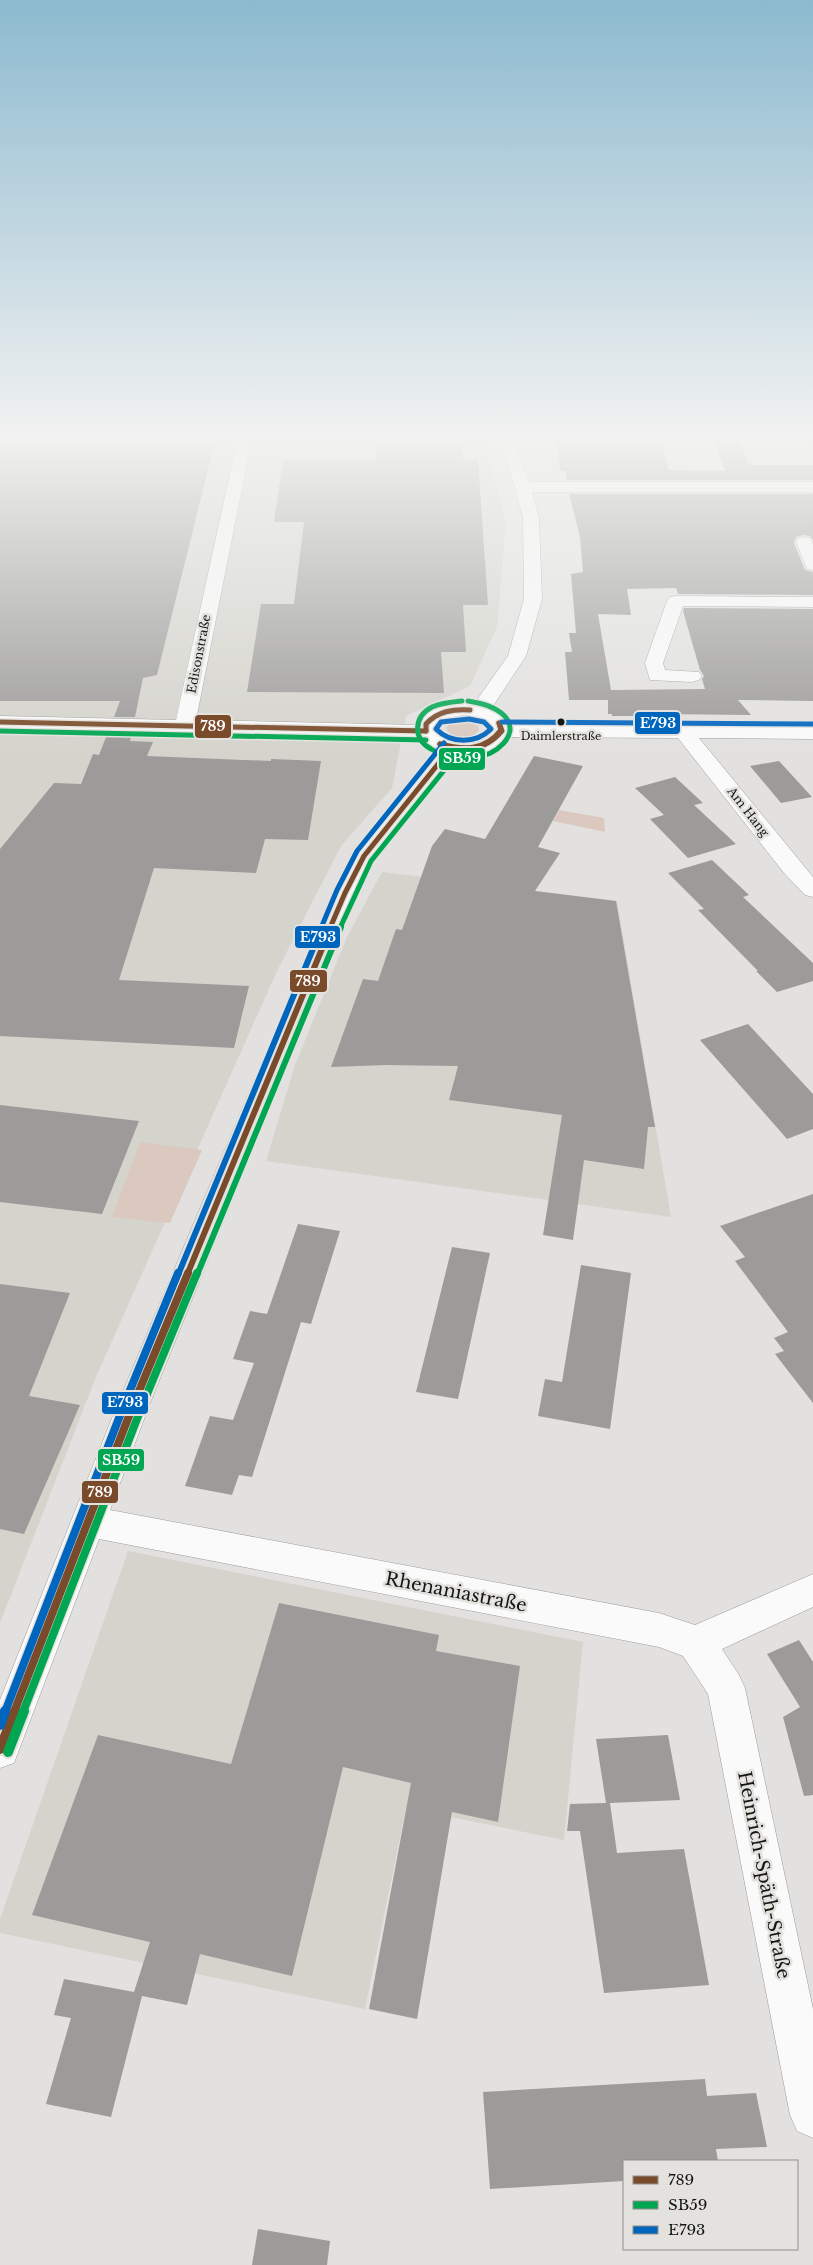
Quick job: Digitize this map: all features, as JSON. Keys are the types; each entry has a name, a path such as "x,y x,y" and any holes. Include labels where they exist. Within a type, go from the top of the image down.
{"street":[{"name":"Edisonstraße","path":"185,724 223,543"},
{"path":"479,711 493,694 517,656 527,626 533,599 532,543"},
{"path":"804,543 813,565"},
{"path":"692,676 657,676 654,663 676,601 813,602"},
{"path":"453,710 479,711 497,719 502,731 500,737 485,746 468,749 451,748 431,739 426,731 427,724 432,718 442,713 453,710"},
{"path":"0,722 185,724 426,731"},
{"path":"502,731 813,733"},
{"name":"Am Hang","path":"684,733 792,868 813,890"},
{"path":"0,1749 192,1259 345,893 364,856 451,748"},
{"name":"Rhenaniastraße","path":"89,1522 659,1630 696,1642"},
{"path":"696,1642 813,1590"},
{"name":"Heinrich-Späth-Straße","path":"696,1642 726,1688 813,2115"}],"shaded area":[{"path":"0,543 504,543 497,627 470,686 406,716 392,788 341,846 277,971 96,1377 0,1623"},
{"path":"456,721 468,721 478,726 479,730 472,736 457,737 452,735 446,728 450,723"},
{"path":"559,810 604,818 605,832 553,821"},
{"path":"382,872 617,901 671,1217 266,1161 295,1065 347,937"},
{"path":"140,1142 202,1150 170,1223 112,1217"},
{"path":"128,1551 583,1642 564,1840 406,1808 365,2009 0,1933 0,1919"}],"building":[{"path":"0,543 190,543 157,675 143,678 135,717 114,717 120,701 0,701"},
{"path":"301,543 484,543 488,605 463,605 466,652 441,652 444,693 247,692 261,604 294,604"},
{"path":"580,543 794,543 805,570 813,572 813,595 678,594 676,588 627,589 631,615 598,614 611,690 705,689 702,679 704,676 700,670 683,611 684,608 813,609 813,701 738,700 751,715 658,714 658,716 612,716 612,714 608,714 608,700 569,700 565,652 572,652 569,633 576,633 571,574 583,572"},
{"path":"108,732 132,733 130,741 153,742 147,756 321,761 308,840 265,839 256,873 154,868 119,980 249,986 234,1048 0,1036 0,849 54,783 81,784 93,754 99,755"},
{"path":"534,756 583,766 538,847 560,853 535,891 616,901 655,1127 648,1127 644,1169 584,1160 573,1240 543,1235 562,1115 449,1100 458,1066 386,1065 331,1067 363,979 378,981 396,929 402,930 432,846 445,829 485,839"},
{"path":"779,761 812,797 781,803 750,766"},
{"path":"675,777 703,803 694,805 736,844 688,858 650,819 664,815 635,788"},
{"path":"712,860 749,895 743,897 813,963 813,981 777,992 698,910 704,909 668,873"},
{"path":"748,1024 813,1094 813,1129 787,1139 700,1040"},
{"path":"0,1105 139,1121 102,1214 0,1202"},
{"path":"813,1194 813,1403 775,1354 784,1351 774,1338 788,1332 735,1261 745,1257 720,1226"},
{"path":"298,1224 340,1231 311,1324 301,1322 252,1477 239,1475 232,1495 185,1486 210,1416 233,1420 254,1363 233,1359 250,1311 267,1314"},
{"path":"452,1247 490,1253 458,1399 416,1392"},
{"path":"581,1265 631,1273 610,1429 538,1416 545,1379 562,1382"},
{"path":"0,1284 70,1293 29,1396 80,1405 24,1534 0,1529"},
{"path":"279,1603 439,1635 436,1651 520,1666 498,1822 452,1812 417,2019 369,2009 411,1783 343,1767 292,1976 200,1954 187,2005 142,1996 111,2117 46,2104 71,2018 54,2015 64,1979 134,1992 150,1942 32,1915 98,1735 231,1764"},
{"path":"799,1640 813,1662 813,1795 804,1796 783,1717 800,1707 767,1654"},
{"path":"668,1735 680,1800 610,1803 617,1853 684,1849 709,1985 604,1993 580,1831 567,1831 570,1804 606,1803 596,1739"},
{"path":"705,2079 707,2096 756,2093 767,2147 716,2149 718,2160 623,2160 623,2181 490,2189 483,2092"},
{"path":"258,2229 330,2241 327,2265 252,2265"}],"transit line":[{"name":"SB59","path":"462,701 441,704 427,710 422,715 417,730 422,742 437,753 466,759 486,756 494,752 508,739 509,735 509,726 501,711 489,705 468,701"},
{"name":"789","path":"426,731 426,724 435,716 452,711 470,710"},
{"name":"E793","path":"469,719 484,722 491,729 486,734 472,740 456,740 441,734 436,729 437,725 441,722 469,719"},
{"name":"789","path":"0,722 426,731"},
{"name":"E793","path":"502,722 813,724"},
{"name":"789","path":"440,744 457,748 482,746 496,737 501,730 499,723"},
{"name":"789","path":"440,744 466,750 482,747 490,743 502,731 499,723"},
{"name":"SB59","path":"0,731 426,740"},
{"name":"E793","path":"0,1725 126,1400 337,890 357,851 444,743"},
{"name":"789","path":"0,1749 134,1403 345,893 364,856 451,748"},
{"name":"SB59","path":"8,1752 142,1406 353,897 371,861 458,753"}],"place":[{"name":"Daimlerstraße","path":"561,722"}]}
